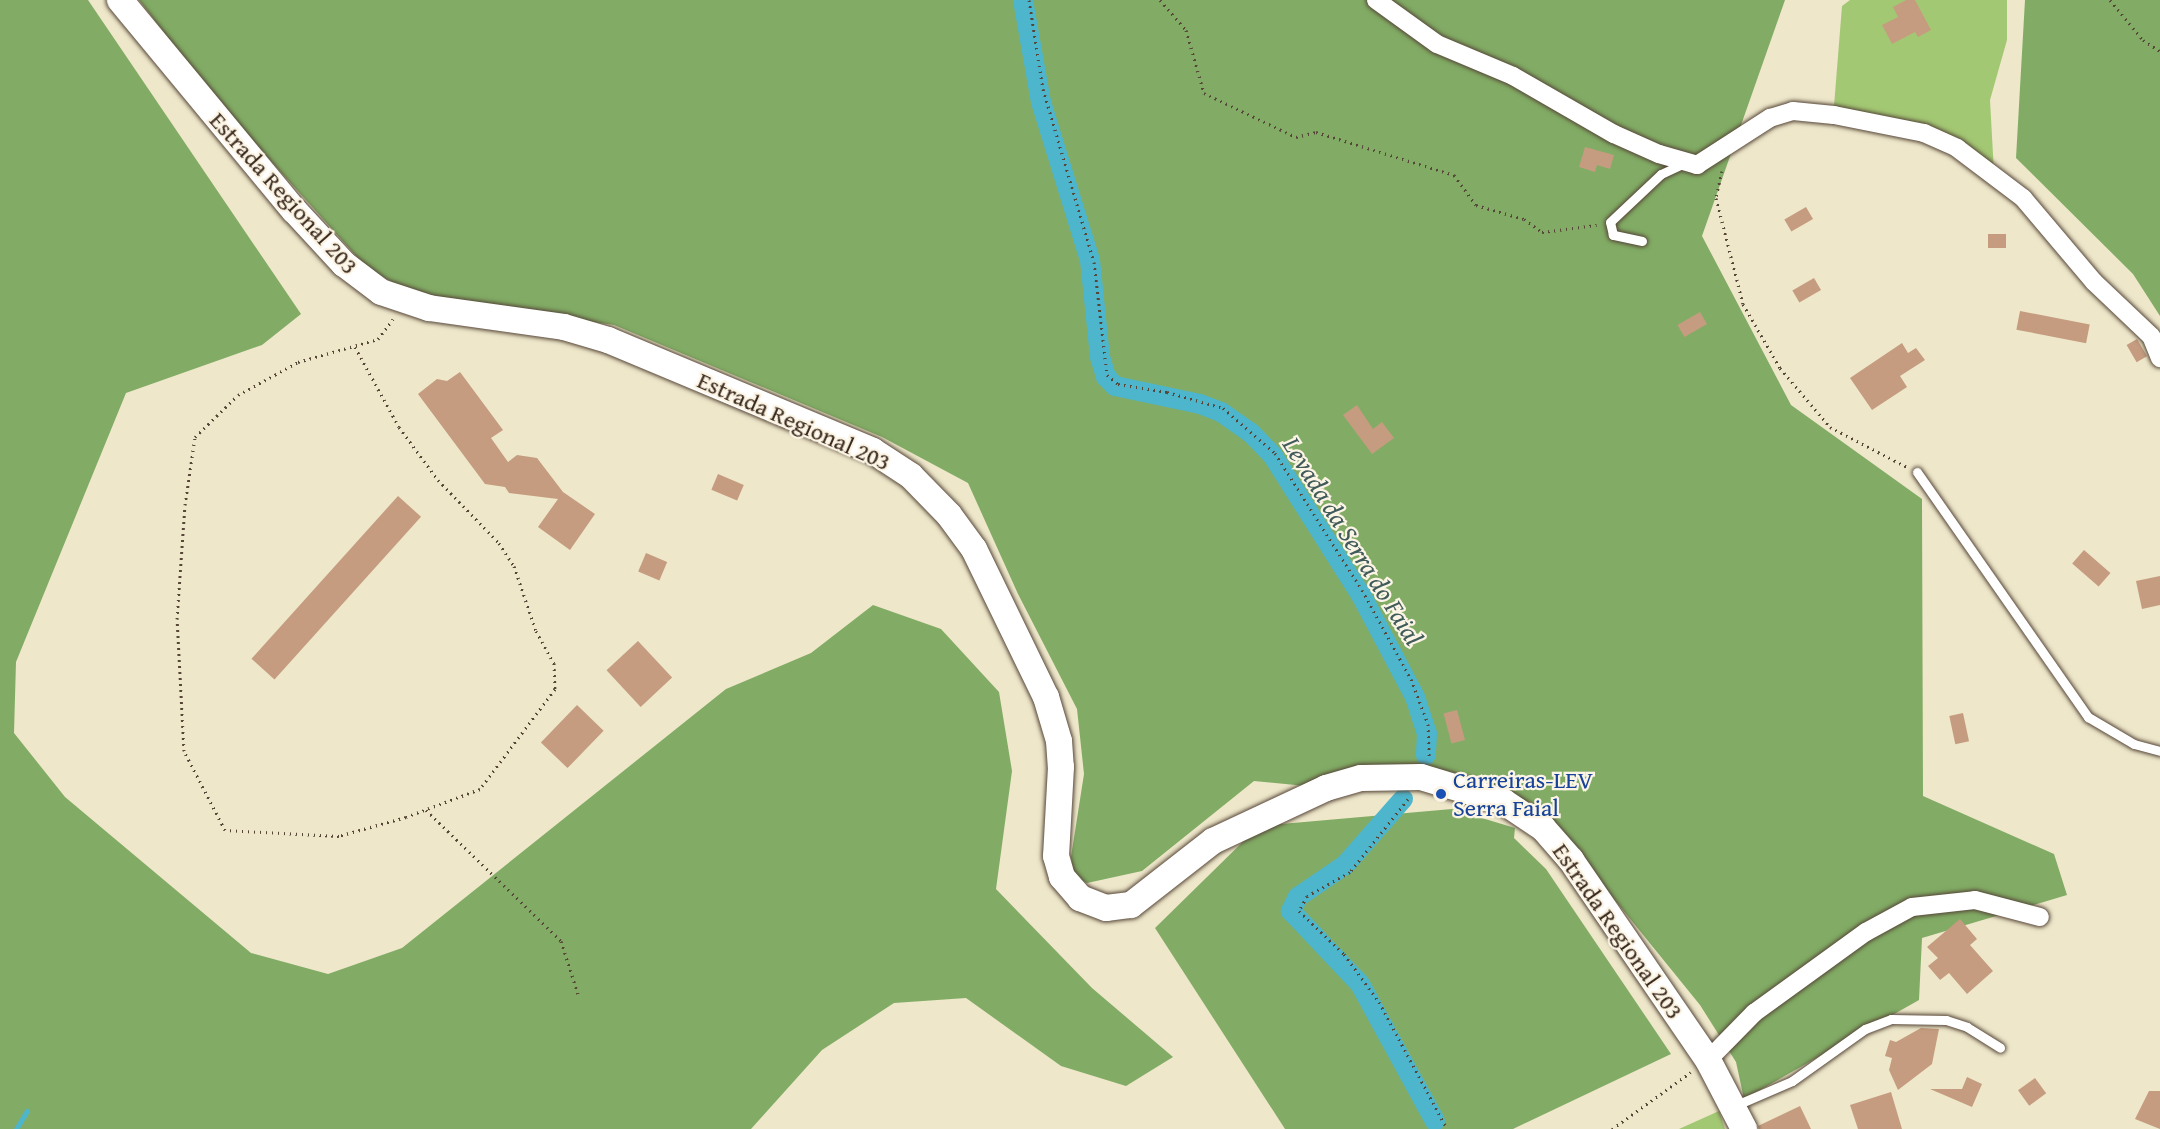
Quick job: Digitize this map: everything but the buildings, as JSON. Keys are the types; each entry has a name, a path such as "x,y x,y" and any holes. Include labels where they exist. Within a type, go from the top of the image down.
{"main road":[{"name":"Estrada Regional 203","path":"120,0 294,210 358,276 400,300 429,309 564,327 608,340 863,447 911,476 949,515 974,549 1046,697 1056,730 1061,767 1056,856 1070,889 1095,905 1131,904 1213,841 1326,788 1361,778 1421,777 1504,802 1543,828 1571,860 1708,1060 1739,1118"}],"street":[{"path":"1376,0 1437,44 1513,76 1571,106 1614,134 1697,165 1724,151 1770,118 1793,111 1834,115 1924,133 1957,148 2023,198 2094,282 2151,336 2160,358"},
{"path":"1708,1060 1754,1013 1866,932 1912,907 1975,900 2040,917"}],"lane":[{"path":"1642,241 1613,235 1610,222 1661,174 1687,162"},
{"path":"1917,472 2088,717 2134,744 2160,751"},
{"path":"1739,1118 1865,1029 1891,1019 1946,1020 1967,1027 2000,1048"}],"path":[{"path":"1029,0 1043,89 1094,262 1107,375 1118,384 1167,392 1223,408 1275,453 1362,590 1411,679 1428,724 1431,754 1408,801 1350,872 1307,896 1299,911 1344,954 1379,1002 1447,1129"},
{"path":"1160,0 1186,30 1204,93 1296,137 1316,132 1454,175 1476,205 1524,219 1542,232 1583,229 1610,222"},
{"path":"2110,0 2143,40 2160,51"},
{"path":"1724,151 1716,198 1743,304 1780,368 1830,427 1917,472"},
{"path":"355,347 399,427 438,480 499,543 514,566 536,632 554,663 555,689 480,789 426,810 339,836 225,830 184,751 177,620 185,505 195,437 238,395 298,362 378,339 392,322 400,300"},
{"path":"426,810 561,941 579,997"},
{"path":"1612,1129 1708,1060"}],"green space":[{"path":"0,0 88,0 301,314 262,345 126,393 16,662 14,733 65,797 251,953 328,974 402,948 726,689 811,653 873,605 941,629 999,692 1012,771 996,889 1092,988 1173,1057 1126,1086 1061,1066 966,998 894,1003 822,1050 751,1129 0,1129"},
{"path":"139,0 1785,0 1702,236 1791,405 1922,499 1923,796 2054,854 2067,895 1922,938 1919,1000 1744,1099 1736,1062 1700,1005 1541,809 1418,774 1326,788 1254,781 1142,871 1087,883 1074,876 1071,857 1084,774 1077,709 1018,594 968,483 882,437 614,325 419,297 367,268 216,100"},
{"path":"1850,0 2007,0 2007,40 1990,100 1994,173 1926,126 1834,106 1842,6"},
{"path":"2025,0 2160,0 2160,316 2133,274 2016,158"},
{"path":"1452,809 1515,828 1514,838 1546,869 1671,1054 1513,1129 1285,1129 1155,928 1259,826"},
{"path":"1719,1111 1725,1129 1679,1129"}],"waterway":[{"name":"Levada da Serra do Faial","path":"1023,0 1041,102 1090,260 1100,357 1106,377 1115,386 1200,404 1221,412 1251,433 1273,456 1361,595 1415,697 1427,733 1426,755"},
{"name":"Levada da Serra do Faial","path":"1403,799 1345,865 1298,897 1291,911 1360,984 1435,1121"},
{"path":"16,1129 27,1111"}],"place":[{"name":"Carreiras-LEV Serra Faial","path":"1441,794"}]}
